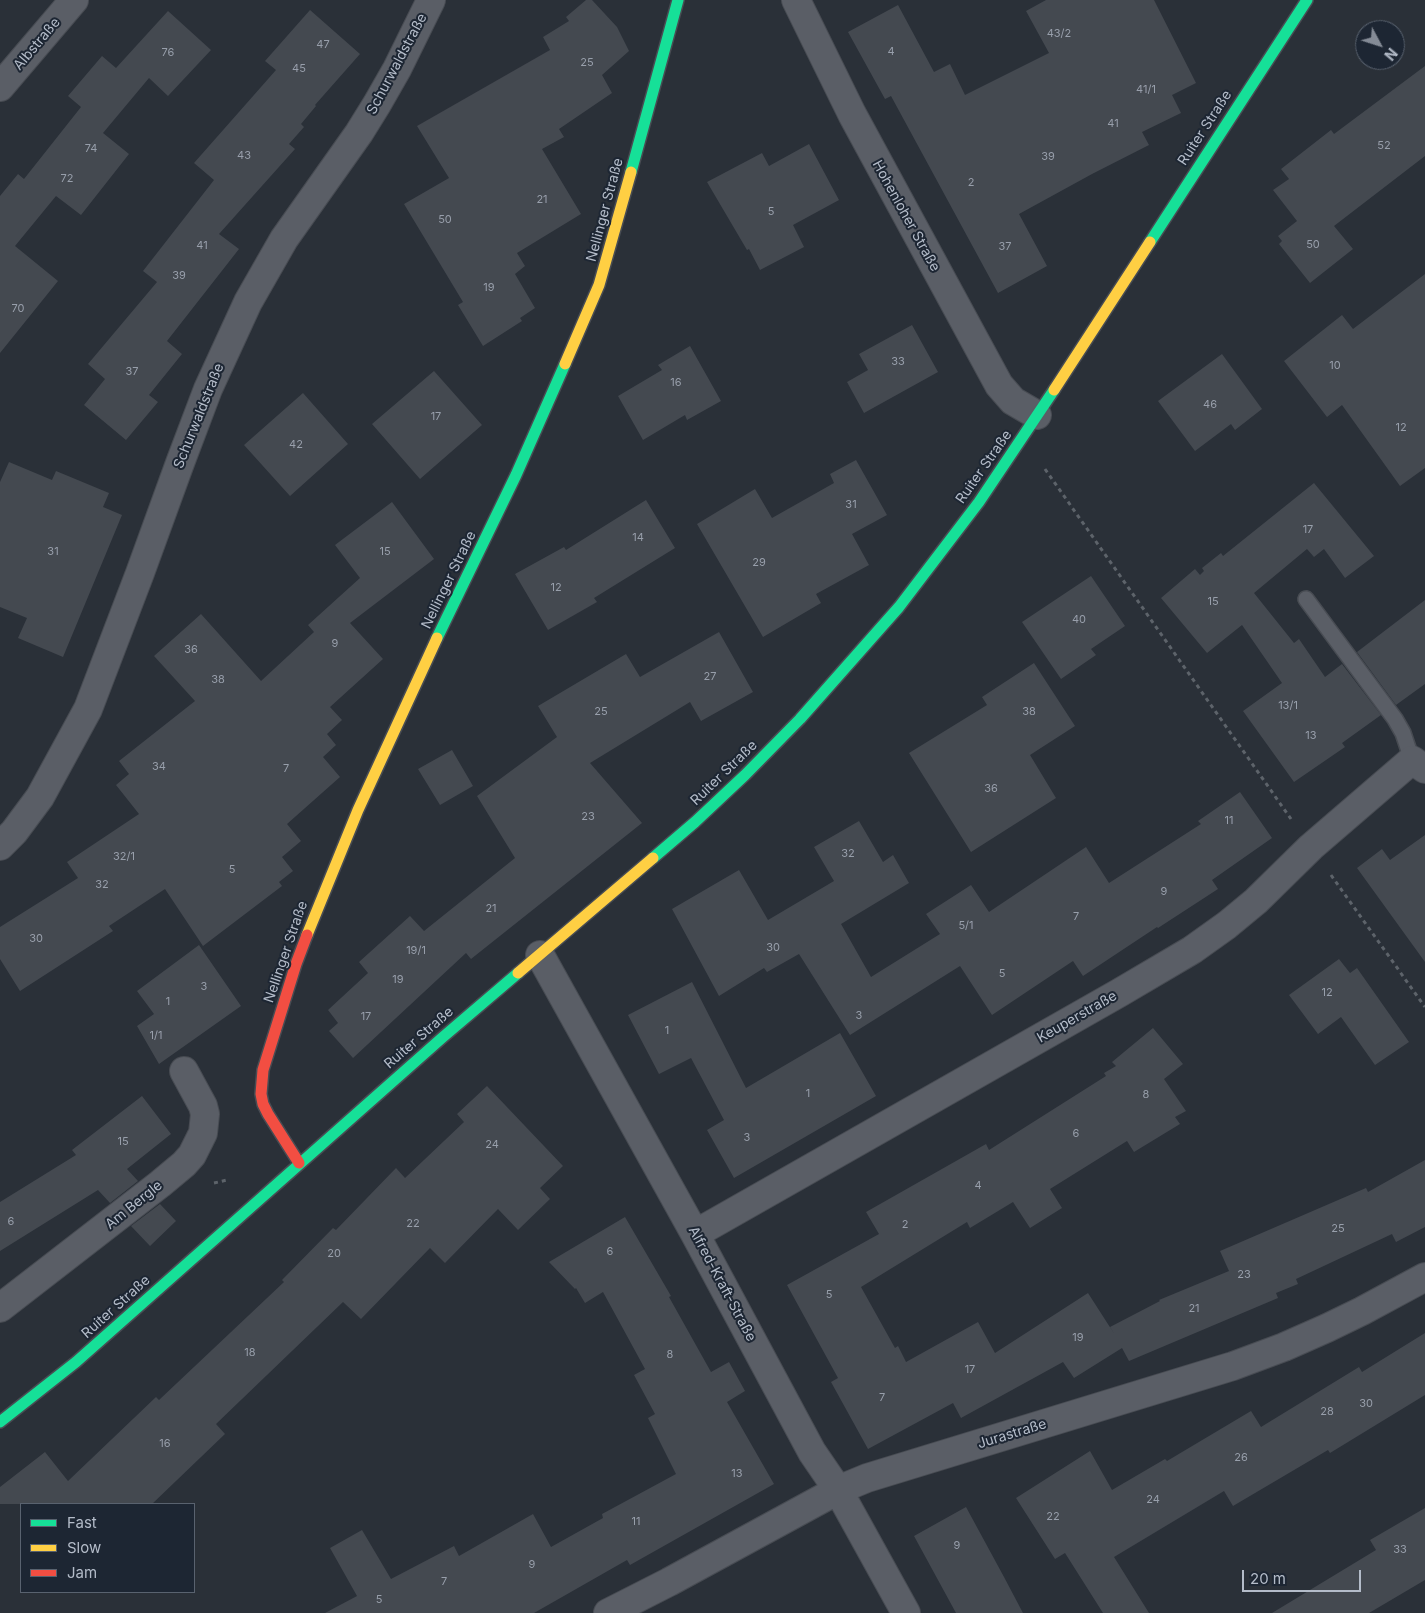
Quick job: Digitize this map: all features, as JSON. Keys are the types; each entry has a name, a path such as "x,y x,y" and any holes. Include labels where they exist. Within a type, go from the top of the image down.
{"street":[{"name":"Albstraße","path":"0,88 74,0"},
{"name":"Schurwaldstraße","path":"0,846 14,832 40,797 88,709 208,389 248,302 284,239 359,133 377,104 431,0"},
{"name":"Nellinger Straße","path":"300,1163 268,1114 263,1104 262,1094 263,1070 296,964 365,794 414,686 516,475 599,285 610,251 678,0"},
{"name":"Hohenloher Straße","path":"796,0 889,185 999,386 1014,401 1037,415"},
{"name":"Ruiter Straße","path":"0,1422 76,1362 300,1163 695,822 746,775 800,719 893,614 979,502 1023,438 1307,0"},
{"name":"Keuperstraße","path":"695,1234 1192,950 1256,901 1311,847 1418,764"},
{"name":"Alfred-Kraft-Straße","path":"540,955 695,1234 812,1452 838,1490 906,1613"},
{"name":"Am Bergle","path":"0,1308 153,1190 184,1164 192,1154 203,1133 205,1114 203,1106 184,1071"},
{"name":"Jurastraße","path":"608,1613 838,1490 867,1478 1241,1363 1284,1347 1345,1320 1425,1277"}],"lane":[{"path":"1306,599 1395,719 1418,764"}],"path":[{"path":"1023,438 1425,1007"}],"building":[{"path":"586,0 592,0 617,27 629,51 602,75 612,93 559,129 564,137 542,149 581,214 517,253 525,266 515,274 535,308 520,318 522,321 483,346 458,305 463,302 404,204 449,178 417,126 550,50 543,37 569,21 566,17"},
{"path":"1046,0 1154,0 1196,83 1172,95 1181,113 1142,132 1149,145 1019,214 1047,266 998,293 891,96 885,99 848,32 898,5 934,72 950,64 965,95 1049,53 1026,11"},
{"path":"310,10 360,54 315,105 301,124 304,127 289,144 295,149 219,234 239,249 167,341 182,354 149,395 158,402 126,440 84,405 105,379 88,364 157,282 143,271 214,180 194,163 276,70 265,61"},
{"path":"168,11 211,50 168,96 149,78 103,133 129,154 81,215 56,196 15,246 58,281 0,353 0,196 18,174 24,179 81,107 68,96 102,56 116,68"},
{"path":"1425,66 1425,156 1334,226 1353,249 1310,283 1279,244 1282,241 1278,236 1297,221 1273,190 1289,179 1281,169 1331,130 1334,134"},
{"path":"809,144 839,200 793,225 804,247 760,270 707,182 762,153 769,166"},
{"path":"1425,274 1425,468 1400,486 1342,405 1327,417 1284,361 1342,315 1353,329"},
{"path":"912,325 938,372 864,413 847,382 868,370 859,354"},
{"path":"690,346 721,401 687,420 685,415 643,440 618,396 662,370 658,365"},
{"path":"1222,354 1262,409 1235,430 1231,424 1195,451 1158,401"},
{"path":"434,371 482,425 420,479 372,424"},
{"path":"303,393 348,444 290,496 244,445"},
{"path":"856,460 887,515 852,534 869,565 816,594 821,603 763,637 697,524 755,489 772,518 834,483 830,474"},
{"path":"9,462 52,480 56,471 109,493 103,507 122,515 63,657 18,638 27,618 0,607 0,482"},
{"path":"1314,483 1374,556 1345,578 1324,549 1314,557 1307,549 1254,593 1294,643 1299,639 1325,677 1342,664 1381,715 1342,743 1345,747 1294,782 1243,711 1282,683 1242,625 1207,653 1161,598 1195,569 1200,575 1204,571 1202,568 1221,553 1223,556"},
{"path":"646,500 675,548 594,598 597,602 548,630 515,574 564,547 566,550"},
{"path":"392,502 434,559 350,623 383,659 330,707 342,720 327,734 336,745 323,757 340,777 287,824 301,841 282,857 293,871 279,882 282,886 203,946 165,889 109,926 113,931 20,991 0,959 0,927 78,878 67,862 139,814 116,785 129,774 119,761 195,701 154,656 201,614 261,681 314,632 308,625 360,578 335,545"},
{"path":"1091,576 1125,626 1091,649 1096,655 1061,679 1022,622"},
{"path":"1425,600 1425,684 1396,705 1357,652"},
{"path":"719,632 753,692 701,721 690,702 590,763 642,823 471,959 466,953 353,1058 329,1031 338,1023 328,1010 368,973 359,962 410,916 424,931 515,858 477,796 557,737 538,706 626,654 640,677"},
{"path":"1034,663 1075,726 1030,755 1056,798 971,852 909,753 987,705 982,697"},
{"path":"452,750 473,786 440,805 418,769"},
{"path":"1240,792 1272,838 1212,880 1218,889 1083,976 1073,961 992,1015 960,966 850,1035 799,954 767,972 764,968 719,996 672,909 739,870 768,920 834,881 814,847 859,821 883,862 893,855 909,883 841,924 871,977 940,934 926,914 971,885 989,912 1086,847 1109,883 1201,824 1198,821"},
{"path":"1425,835 1425,962 1357,868 1382,849 1390,860"},
{"path":"199,945 241,1006 159,1064 137,1026 154,1014 137,991"},
{"path":"1339,959 1350,973 1357,968 1409,1042 1375,1065 1341,1017 1318,1034 1289,995"},
{"path":"692,982 746,1088 840,1033 876,1096 734,1178 707,1130 724,1120 691,1058 659,1074 628,1015"},
{"path":"1153,1028 1183,1064 1164,1079 1186,1111 1175,1117 1180,1124 1134,1152 1127,1141 1050,1189 1062,1208 1030,1228 1013,1202 970,1228 967,1222 861,1287 895,1348 898,1346 906,1362 978,1322 995,1353 1088,1293 1115,1335 1110,1327 1159,1300 1229,1271 1220,1251 1366,1188 1368,1192 1425,1160 1425,1227 1396,1242 1392,1234 1296,1279 1298,1284 1276,1293 1278,1298 1129,1361 1122,1348 1074,1378 1063,1362 961,1418 953,1403 868,1449 831,1382 838,1378 787,1285 879,1234 866,1212 986,1144 989,1150 1106,1076 1104,1073 1116,1066 1112,1062"},
{"path":"487,1086 563,1166 540,1188 550,1199 518,1230 498,1209 445,1263 430,1248 361,1319 343,1302 216,1424 225,1434 153,1503 0,1504 0,1487 45,1452 68,1481 156,1397 159,1400 284,1282 282,1280 333,1228 336,1230 396,1168 405,1178 464,1122 457,1114"},
{"path":"142,1096 171,1134 127,1169 138,1181 110,1203 98,1190 0,1251 0,1202 76,1155 72,1150"},
{"path":"160,1204 176,1221 150,1246 131,1226"},
{"path":"625,1217 671,1296 669,1297 711,1372 729,1362 745,1391 727,1402 774,1484 630,1565 627,1560 534,1613 325,1613 357,1596 330,1548 362,1530 391,1579 454,1546 459,1556 533,1514 551,1547 603,1518 602,1514 676,1474 648,1418 655,1414 634,1375 645,1369 603,1292 585,1303 576,1288 549,1262"},
{"path":"1425,1333 1425,1395 1330,1453 1328,1450 1233,1506 1224,1491 1114,1557 1149,1613 1103,1613 1065,1553 1055,1559 1016,1498 1090,1451 1112,1490 1165,1459 1167,1461 1251,1411 1261,1427 1359,1367 1362,1372"},
{"path":"966,1507 1023,1613 956,1613 914,1536"},
{"path":"1425,1508 1425,1580 1369,1613 1272,1613 1376,1550 1370,1540"}],"traffic: fast":[{"path":"631,172 678,0"},
{"path":"1150,242 1307,0"},
{"path":"437,638 516,475 565,364"},
{"path":"653,858 745,775 800,719 899,607 979,502 1054,390"},
{"path":"0,1422 76,1362 443,1037 518,973"}],"traffic: slow":[{"path":"565,364 599,285 631,172"},
{"path":"1054,390 1150,242"},
{"path":"307,935 358,810 437,638"},
{"path":"518,973 653,858"}],"traffic: jam":[{"path":"299,1163 268,1114 261,1094 263,1070 307,935"}]}
